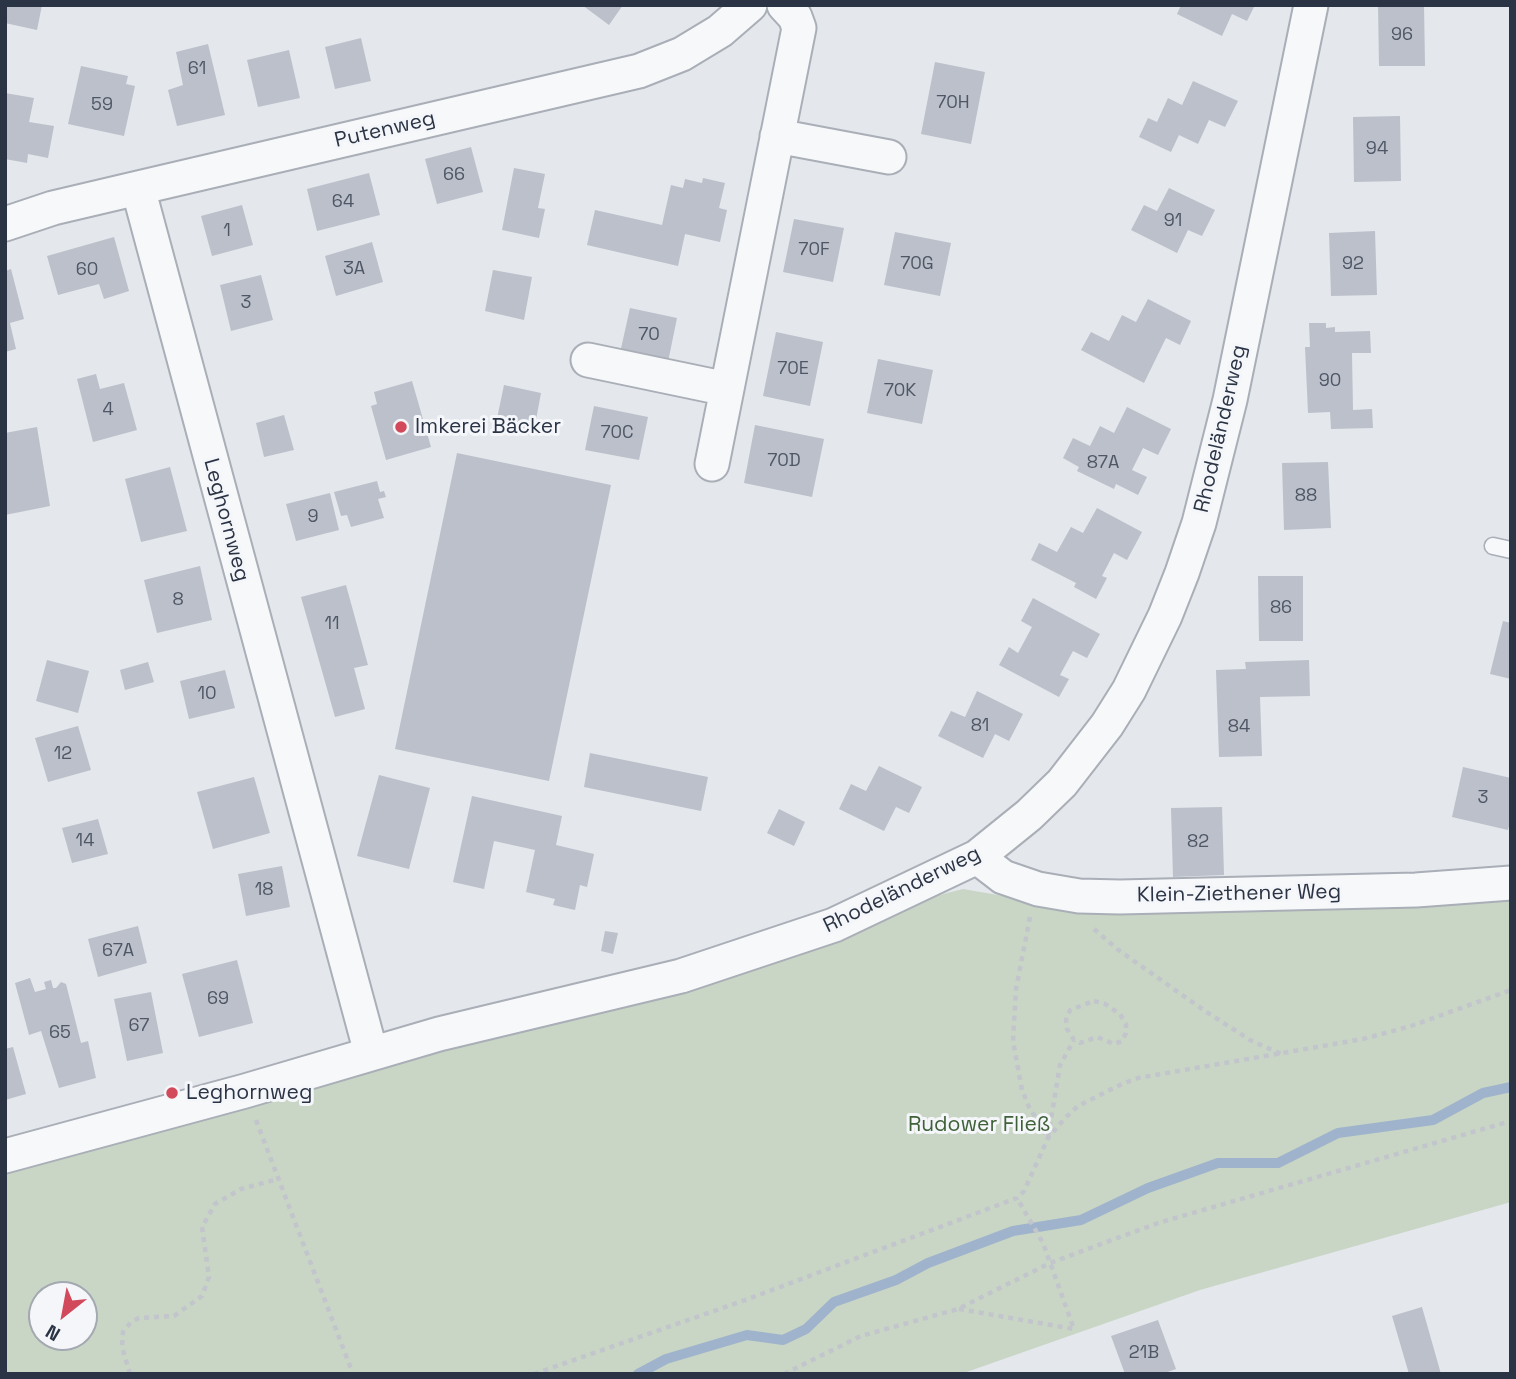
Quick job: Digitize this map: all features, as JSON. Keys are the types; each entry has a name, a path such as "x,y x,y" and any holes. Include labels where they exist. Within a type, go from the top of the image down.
{"street":[{"name":"Putenweg","path":"5,224 53,208 639,71 682,54 711,37 750,5"},
{"path":"712,464 799,28 795,16 784,5"},
{"name":"Rhodeländerweg","path":"5,1156 245,1091 439,1034 681,976 834,925 977,857 1030,815 1062,783 1107,725 1129,690 1165,617 1199,523 1215,465 1311,5"},
{"path":"777,136 889,157"},
{"name":"Leghornweg","path":"138,188 372,1053"},
{"path":"588,360 727,389"},
{"name":"Klein-Ziethener Weg","path":"977,857 1003,877 1038,890 1079,896 1416,890 1511,883"}],"lane":[{"path":"1493,546 1511,550"}],"path":[{"path":"1038,890 1020,959 1013,1041 1022,1090 1048,1138"},
{"path":"1079,896 1088,922 1117,949 1227,1026 1282,1054"},
{"path":"1048,1138 1078,1106 1099,1093 1138,1078 1363,1040 1511,990"},
{"path":"1094,1001 1105,1004 1120,1014 1126,1024 1122,1041 1114,1044 1097,1037 1080,1043 1074,1040 1067,1029 1066,1020 1070,1010 1082,1004 1094,1001"},
{"path":"534,1374 748,1299 1017,1198 1024,1191 1048,1138 1060,1065 1074,1040"},
{"path":"245,1091 353,1374"},
{"path":"784,1374 860,1336 958,1309 1050,1263 1158,1223 1511,1121"},
{"path":"130,1374 122,1347 123,1332 131,1322 139,1318 174,1316 202,1296 209,1277 202,1227 215,1204 241,1189 278,1179"},
{"path":"958,1309 1074,1329 1043,1243 1017,1198"}],"green space":[{"name":"Rudower Fließ","path":"963,889 1090,911 1511,900 1511,1202 1200,1290 961,1374 5,1374 5,1165 601,1010 920,900"}],"building":[{"path":"5,5 42,5 37,30 5,23"},
{"path":"582,5 623,5 609,25"},
{"path":"1181,5 1255,5 1247,21 1232,14 1222,36 1177,14"},
{"path":"1378,5 1424,5 1425,66 1379,66"},
{"path":"361,38 371,81 335,89 325,47"},
{"path":"208,44 225,115 177,126 168,90 183,85 176,52"},
{"path":"289,50 300,98 258,107 247,60"},
{"path":"935,62 985,72 971,144 921,134"},
{"path":"81,66 128,76 126,84 135,86 124,136 68,124"},
{"path":"1193,81 1238,101 1225,127 1209,120 1198,144 1179,135 1171,152 1139,137 1148,118 1157,122 1168,98 1182,105"},
{"path":"5,93 34,98 29,122 54,126 48,158 28,154 27,163 5,159"},
{"path":"1400,116 1401,181 1354,182 1353,117"},
{"path":"471,147 483,192 437,204 425,159"},
{"path":"514,168 545,174 538,208 545,209 539,238 502,230"},
{"path":"369,173 380,215 317,231 307,189"},
{"path":"703,178 725,183 719,208 727,210 720,242 685,234 678,266 587,245 595,210 662,225 671,185 683,188 685,179 702,183"},
{"path":"1169,188 1215,210 1202,236 1188,230 1177,253 1131,230 1144,205 1157,211"},
{"path":"242,205 253,245 212,256 201,216"},
{"path":"794,219 844,228 833,282 783,272"},
{"path":"1375,231 1377,295 1331,296 1329,233"},
{"path":"895,232 951,243 940,296 884,285"},
{"path":"114,237 129,291 104,299 99,284 58,295 47,256"},
{"path":"372,242 383,282 336,296 325,256"},
{"path":"11,269 24,319 10,323 16,349 5,352 5,271"},
{"path":"493,270 532,277 524,320 485,311"},
{"path":"261,275 273,320 231,331 220,285"},
{"path":"1148,299 1191,321 1180,345 1166,338 1144,383 1081,350 1091,332 1109,341 1122,315 1136,322"},
{"path":"630,308 677,318 668,362 620,353"},
{"path":"1309,323 1326,323 1326,328 1335,327 1335,332 1370,331 1371,353 1352,353 1353,410 1372,409 1373,428 1331,429 1330,412 1308,413 1305,347 1310,347"},
{"path":"776,332 823,342 810,406 763,396"},
{"path":"878,359 933,370 922,424 867,413"},
{"path":"96,374 100,389 124,383 137,430 93,442 77,379"},
{"name":"Imkerei Bäcker","path":"412,381 431,447 386,460 371,406 377,404 374,392"},
{"path":"504,385 541,393 533,436 495,428"},
{"path":"594,406 648,417 639,460 585,450"},
{"path":"1127,407 1171,429 1158,455 1143,448 1132,470 1147,477 1138,495 1116,484 1114,489 1077,471 1079,467 1063,458 1073,438 1090,446 1100,426 1114,433"},
{"path":"284,415 294,450 264,457 256,423"},
{"path":"755,425 824,439 812,497 744,483"},
{"path":"37,427 50,506 5,515 5,433"},
{"path":"457,453 611,485 549,781 395,749"},
{"path":"1328,462 1331,528 1284,530 1282,463"},
{"path":"170,467 187,531 141,542 125,479"},
{"path":"377,481 380,492 384,491 386,497 378,499 384,518 351,527 347,515 341,516 334,492"},
{"path":"330,493 339,530 296,541 286,504"},
{"path":"1097,508 1142,532 1127,560 1114,553 1102,576 1107,578 1096,599 1074,587 1076,583 1031,560 1039,543 1057,552 1071,527 1083,533"},
{"path":"200,566 212,620 157,633 144,580"},
{"path":"1258,576 1303,576 1303,641 1259,641"},
{"path":"346,585 368,665 354,668 365,709 335,717 301,597"},
{"path":"1033,598 1100,634 1087,658 1073,651 1060,675 1069,679 1059,697 999,665 1009,647 1018,653 1032,627 1021,621"},
{"path":"1503,621 1511,623 1511,679 1490,674"},
{"path":"47,660 89,671 78,713 36,701"},
{"path":"1309,660 1310,696 1260,697 1262,756 1219,757 1216,670 1246,669 1245,662"},
{"path":"148,662 154,682 125,690 120,670"},
{"path":"225,670 235,708 189,719 180,681"},
{"path":"977,691 1023,714 1009,741 995,734 983,758 938,736 951,711 965,717"},
{"path":"78,726 91,770 48,782 35,738"},
{"path":"590,753 708,777 701,811 584,787"},
{"path":"879,766 922,787 909,813 896,807 884,831 839,809 851,784 866,791"},
{"path":"1463,767 1511,778 1511,819 1508,830 1452,817"},
{"path":"379,775 430,788 409,869 357,856"},
{"path":"254,777 270,833 213,849 197,792"},
{"path":"472,796 562,816 556,845 594,854 587,887 580,885 575,910 553,905 555,899 526,892 535,850 494,841 484,889 453,882"},
{"path":"1222,807 1224,875 1173,877 1171,808"},
{"path":"779,809 805,822 794,846 767,833"},
{"path":"98,819 108,854 72,863 62,828"},
{"path":"282,866 290,907 246,916 238,874"},
{"path":"138,926 147,963 98,977 88,939"},
{"path":"605,931 618,933 613,954 601,951"},
{"path":"237,960 253,1023 199,1037 182,974"},
{"path":"30,978 35,992 46,989 44,982 51,980 53,988 61,982 66,984 81,1043 88,1041 96,1078 59,1088 41,1031 29,1035 15,983"},
{"path":"151,992 163,1053 127,1061 114,999"},
{"path":"13,1047 26,1094 5,1100 5,1049"},
{"path":"1422,1307 1441,1374 1409,1374 1392,1316"},
{"path":"1158,1320 1176,1369 1162,1374 1125,1374 1111,1336"}],"waterway":[{"name":"Rudower Fließ","path":"638,1374 666,1359 747,1335 783,1340 806,1329 834,1302 896,1280 928,1263 1013,1231 1081,1220 1148,1188 1218,1163 1278,1163 1338,1133 1433,1120 1483,1093 1511,1087"}],"place":[{"name":"Imkerei Bäcker","path":"401,427"},
{"name":"Leghornweg","path":"172,1093"}]}
